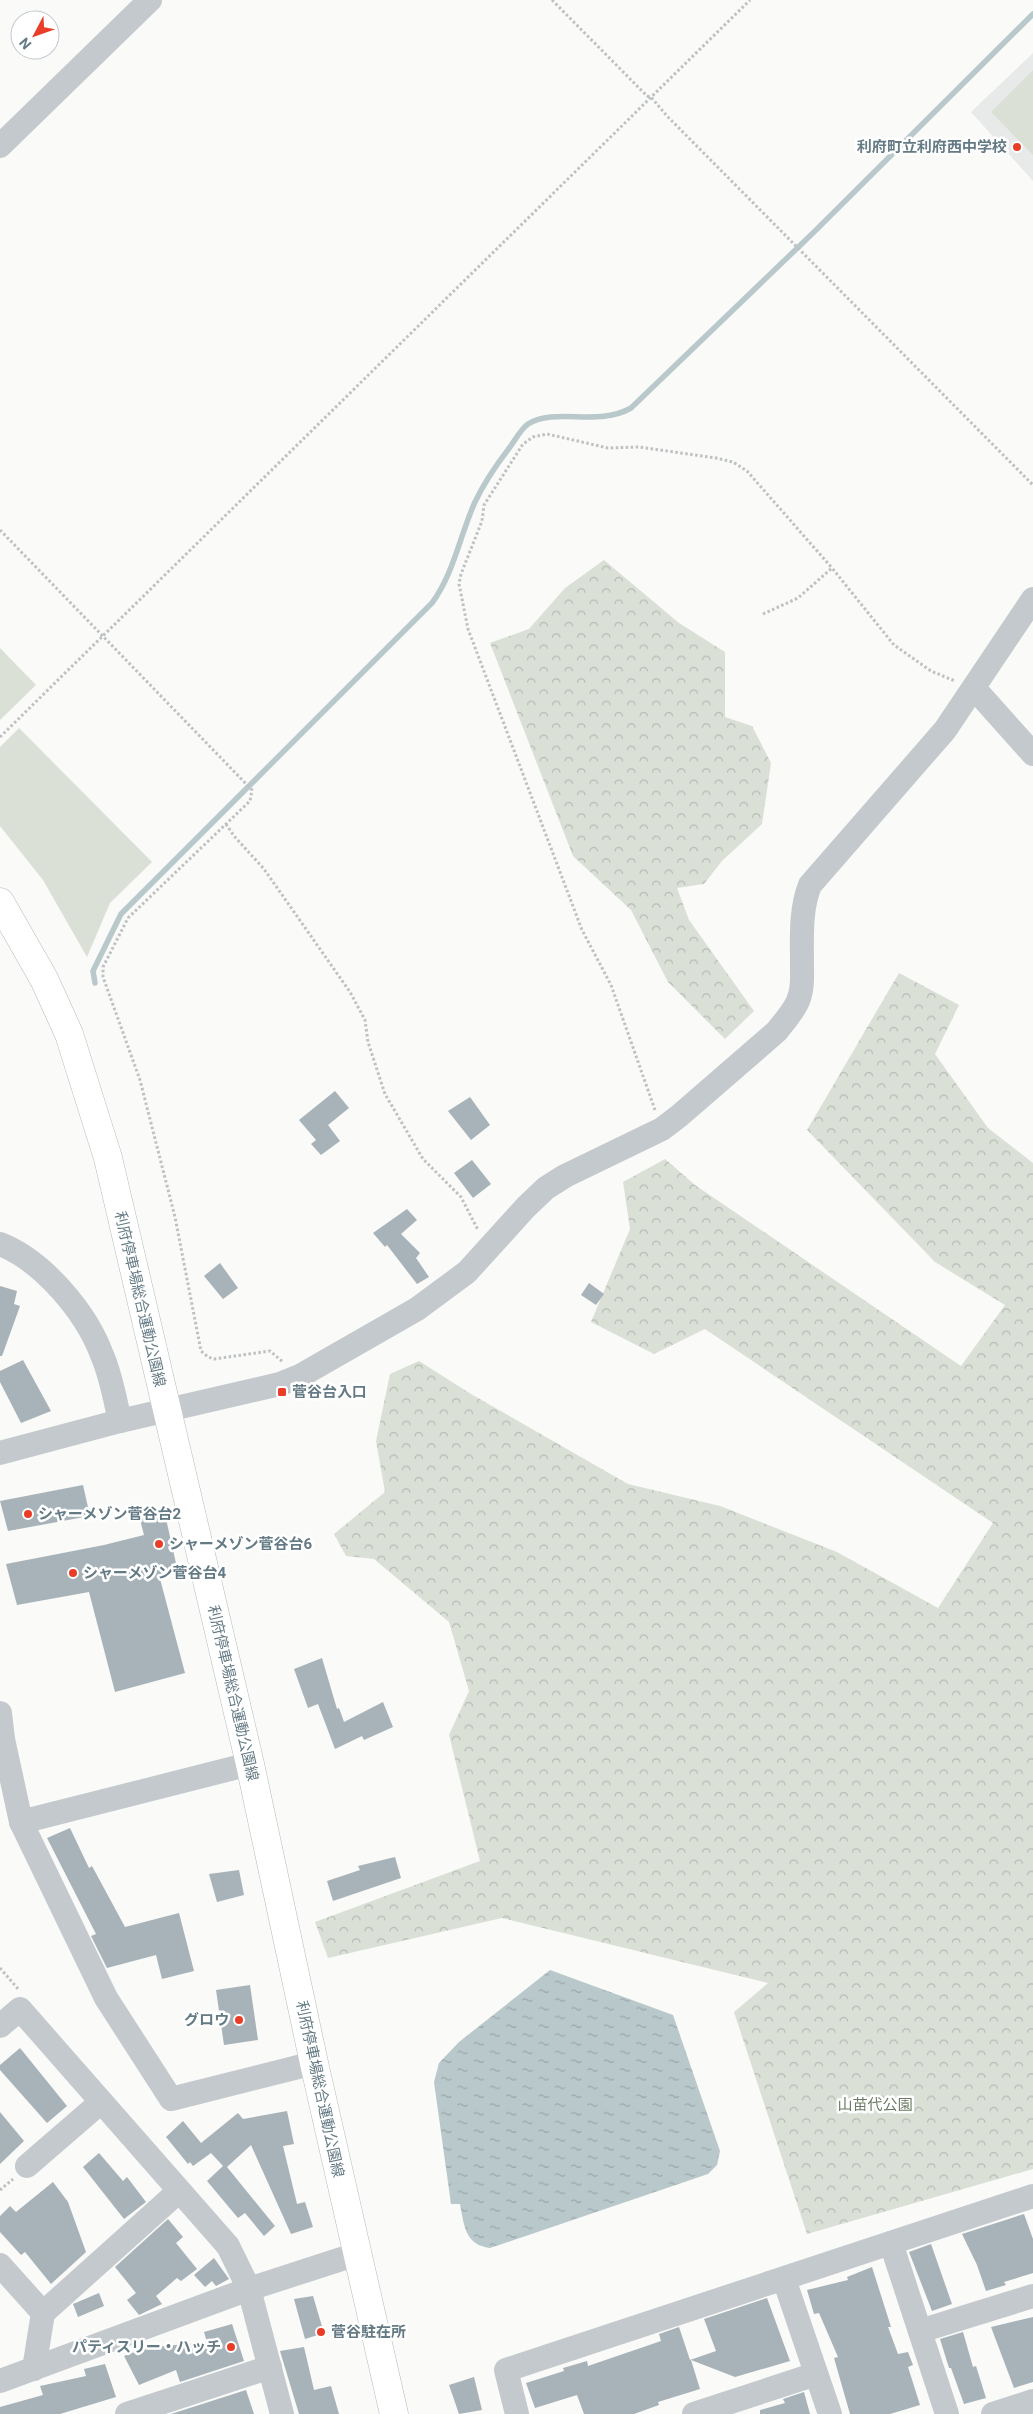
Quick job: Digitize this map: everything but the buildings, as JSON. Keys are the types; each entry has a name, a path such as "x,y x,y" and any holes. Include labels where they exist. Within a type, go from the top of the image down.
{"main road":[{"name":"利府停車場総合運動公園線","path":"0,902 44,979 69,1034 108,1158 250,1764 314,2063 394,2414"}],"street":[{"path":"0,146 150,0"},
{"path":"0,1453 120,1421 280,1384 300,1376 416,1309 468,1272 526,1207 546,1188 565,1176 662,1129 764,1042 789,1016 802,989 802,914 804,898 810,885 931,747 974,688 1033,599"},
{"path":"974,688 1033,754"},
{"path":"0,1244 10,1248 43,1272 76,1308 102,1354 120,1421"},
{"path":"0,1713 3,1739 21,1822 106,1998 171,2099 314,2063"},
{"path":"21,1822 250,1764"},
{"path":"0,2026 20,2009 228,2246 249,2289 282,2414"},
{"path":"27,2166 101,2102"},
{"path":"34,2369 42,2313 179,2190"},
{"path":"517,2414 506,2370 1033,2196"},
{"path":"891,2243 947,2414"},
{"path":"0,2381 249,2289 357,2254"},
{"path":"0,2265 42,2313"},
{"path":"784,2279 830,2414"},
{"path":"920,2331 1033,2296"},
{"path":"127,2414 270,2367"},
{"path":"694,2414 816,2374"},
{"path":"993,2414 1033,2400"}],"path":[{"path":"552,0 647,96 652,97 667,116 1033,486"},
{"path":"0,737 750,0"},
{"path":"662,1129 611,985 582,930 468,629 459,584 461,574 482,521 484,505 523,444 533,437 547,434 608,448 639,447 733,462 747,471 832,568 894,645 932,671 974,688"},
{"path":"0,530 252,790 253,796 250,801 128,918 103,967 103,977 140,1080 175,1217 201,1350 208,1357 214,1359 270,1352 300,1376"},
{"path":"763,614 798,598 832,568"},
{"path":"226,824 234,836 264,869 350,992 365,1020 368,1042 385,1094 423,1159 462,1197 474,1225 492,1247"}],"shaded area":[{"name":"利府町立利府西中学校","path":"1033,53 1033,181 971,112"}],"green space":[{"path":"1033,70 1033,155 991,112"},
{"path":"604,560 679,623 725,652 725,717 752,726 771,763 762,824 722,861 704,884 677,888 689,920 754,1011 725,1039 668,982 631,910 573,856 490,643 529,629 565,588"},
{"path":"0,648 36,685 0,720"},
{"path":"19,728 152,862 110,903 87,957 43,880 0,826 0,747"},
{"name":"山苗代公園","path":"899,973 959,1005 935,1054 988,1128 1033,1163 1033,2169 807,2234 734,2012 768,1983 502,1918 328,1958 315,1922 480,1861 449,1735 469,1691 449,1622 374,1559 346,1556 334,1534 385,1492 376,1441 390,1374 419,1361 471,1394 628,1484 720,1506 837,1552 938,1608 993,1523 705,1329 654,1354 591,1322 630,1229 623,1182 665,1159 695,1185 961,1366 1005,1305 935,1262 807,1130"}],"water":[{"path":"550,1970 673,2015 720,2151 717,2165 708,2174 490,2248 475,2243 467,2233 460,2204 451,2204 434,2082 439,2063 459,2042"}],"waterway":[{"path":"95,983 93,971 121,914 432,603 446,579 479,495 525,426 539,419 564,416 605,416 631,408 814,232 1033,14"}],"place":[{"name":"利府町立利府西中学校","path":"1017,147"},
{"name":"菅谷台入口","path":"282,1392"},
{"name":"シャーメゾン菅谷台2","path":"28,1514"},
{"name":"シャーメゾン菅谷台6","path":"159,1544"},
{"name":"シャーメゾン菅谷台4","path":"73,1573"},
{"name":"グロウ","path":"239,2020"},
{"name":"菅谷駐在所","path":"321,2332"},
{"name":"パティスリー・ハッチ","path":"231,2347"}]}
